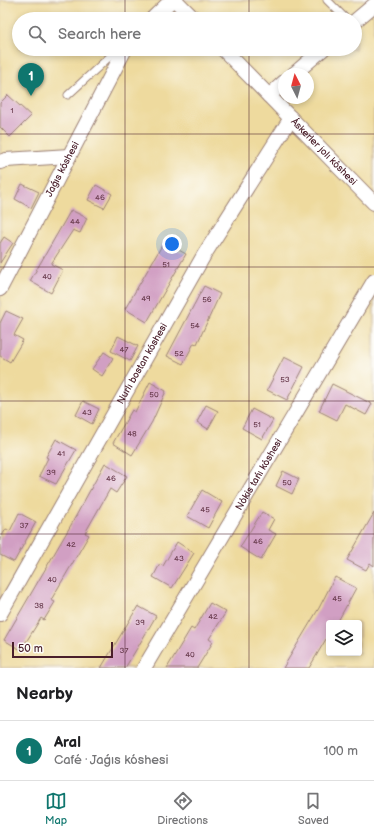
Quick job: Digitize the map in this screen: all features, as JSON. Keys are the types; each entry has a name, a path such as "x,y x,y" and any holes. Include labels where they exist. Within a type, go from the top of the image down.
{"street":[{"path":"159,12 172,0"},
{"path":"175,0 187,12"},
{"path":"362,15 374,5"},
{"name":"Jaǵıs kóshesi","path":"0,289 121,56"},
{"name":"Áskerler jolı kóshesi","path":"230,56 374,202"},
{"path":"301,68 315,56"},
{"path":"268,96 278,87"},
{"name":"Nurlı bostan kóshesi","path":"0,614 204,255 291,118"},
{"path":"0,162 6,160 69,156"},
{"name":"Nókis tańı kóshesi","path":"144,668 374,280"}],"lane":[{"path":"327,0 339,12"},
{"path":"68,95 110,56"}],"sand":[{"path":"0,0 374,0 374,668 0,668"}],"building":[{"path":"8,95 31,116 10,137 0,127 0,103"},
{"path":"22,184 39,192 31,208 15,199"},
{"path":"96,185 112,194 104,208 88,200"},
{"path":"71,210 87,218 80,233 73,230 51,264 63,270 51,293 30,281"},
{"path":"4,237 13,243 0,263 0,243"},
{"path":"164,242 186,254 147,322 125,309"},
{"path":"204,286 220,294 197,344 194,343 183,364 167,356"},
{"path":"6,311 23,319 14,335 23,340 10,362 0,356 0,323"},
{"path":"118,336 138,346 130,361 111,351"},
{"path":"104,352 113,358 102,376 92,369"},
{"path":"284,357 304,367 287,400 267,390"},
{"path":"150,382 166,391 152,422 132,455 113,443 132,410 135,412"},
{"path":"332,384 372,404 366,415 345,404 337,420 319,411"},
{"path":"83,401 99,409 92,424 76,415"},
{"path":"206,405 218,411 208,429 197,422"},
{"path":"252,409 273,420 262,439 242,428"},
{"path":"56,439 76,450 56,484 39,476 48,458 46,457"},
{"path":"105,463 127,476 116,493 110,489 85,533 89,535 51,600 55,602 44,620 41,618 21,650 4,640"},
{"path":"283,471 299,479 292,494 276,486"},
{"path":"202,490 222,502 208,528 187,516"},
{"path":"262,512 274,519 268,530 276,534 261,560 240,547"},
{"path":"19,513 36,522 14,562 0,555 0,539 6,529 10,531"},
{"path":"374,513 374,566 370,563 366,570 347,560"},
{"path":"177,542 194,553 172,588 153,577 160,564 163,566"},
{"path":"335,577 356,588 339,620 326,620 326,639 309,668 283,668 319,608"},
{"path":"210,603 226,612 209,639 213,642 197,668 167,668 191,628 194,630"},
{"path":"138,606 156,616 139,645 125,668 101,668"}],"place":[{"name":"Aral","path":"31,96"}]}
